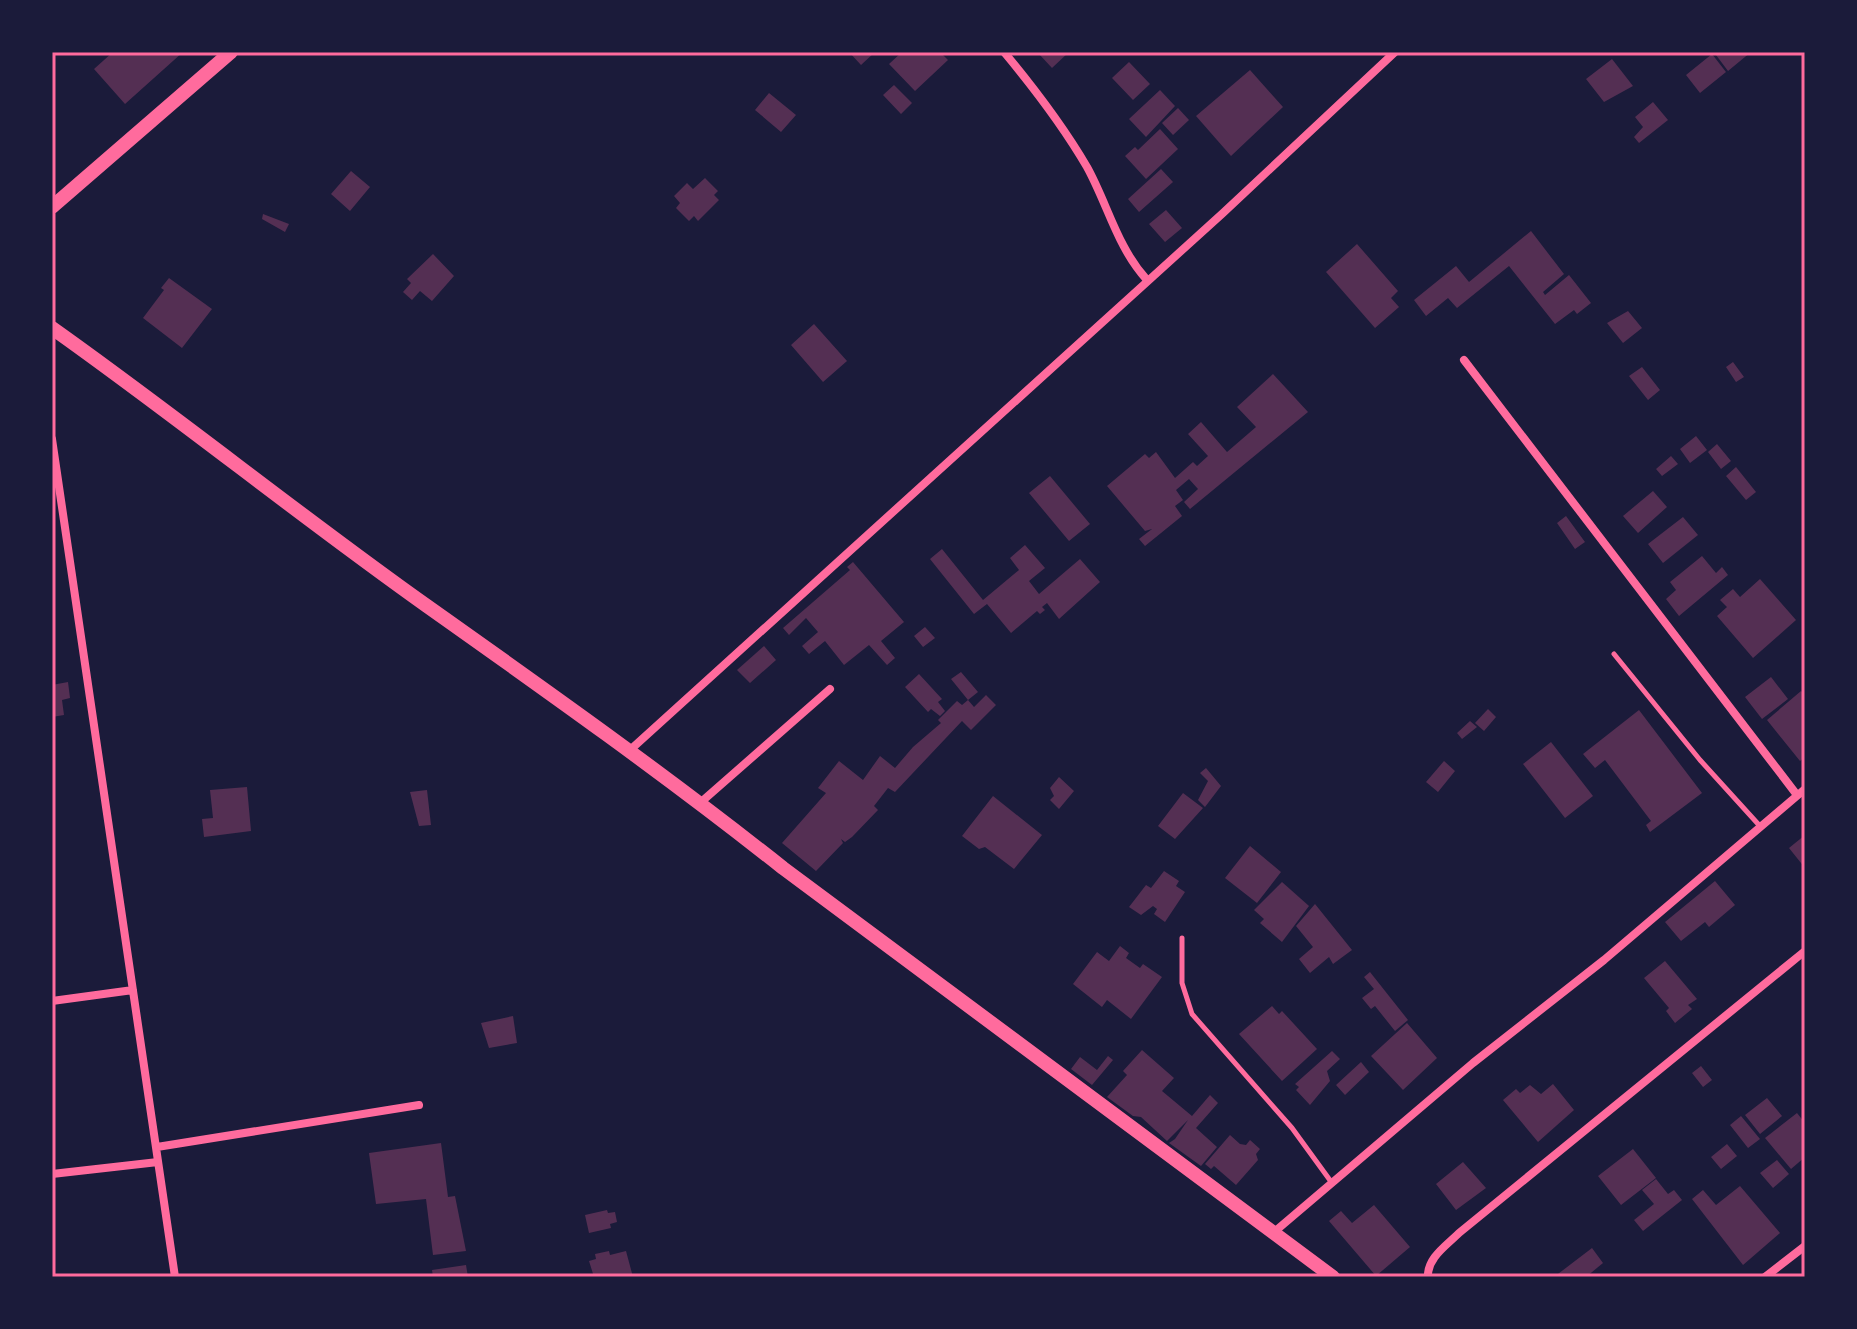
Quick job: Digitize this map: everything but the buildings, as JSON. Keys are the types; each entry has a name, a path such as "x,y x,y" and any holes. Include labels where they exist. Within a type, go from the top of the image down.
{"street":[{"path":"52,207 231,52"},
{"path":"1004,52 1070,140 1088,170 1132,263 1147,280"},
{"path":"629,751 1395,52"},
{"path":"52,328 700,803 1333,1277"},
{"path":"1273,1234 1473,1063 1604,960 1801,792 1464,360"},
{"path":"52,439 175,1277"},
{"path":"700,803 830,689"},
{"path":"1428,1277 1427,1267 1459,1233 1805,951"},
{"path":"52,1001 133,990"},
{"path":"157,1147 419,1105"},
{"path":"52,1174 158,1162"},
{"path":"1765,1277 1805,1246"}],"lane":[{"path":"1614,654 1700,760 1759,825"},
{"path":"1182,938 1182,983 1192,1014 1292,1128 1332,1183"}]}
